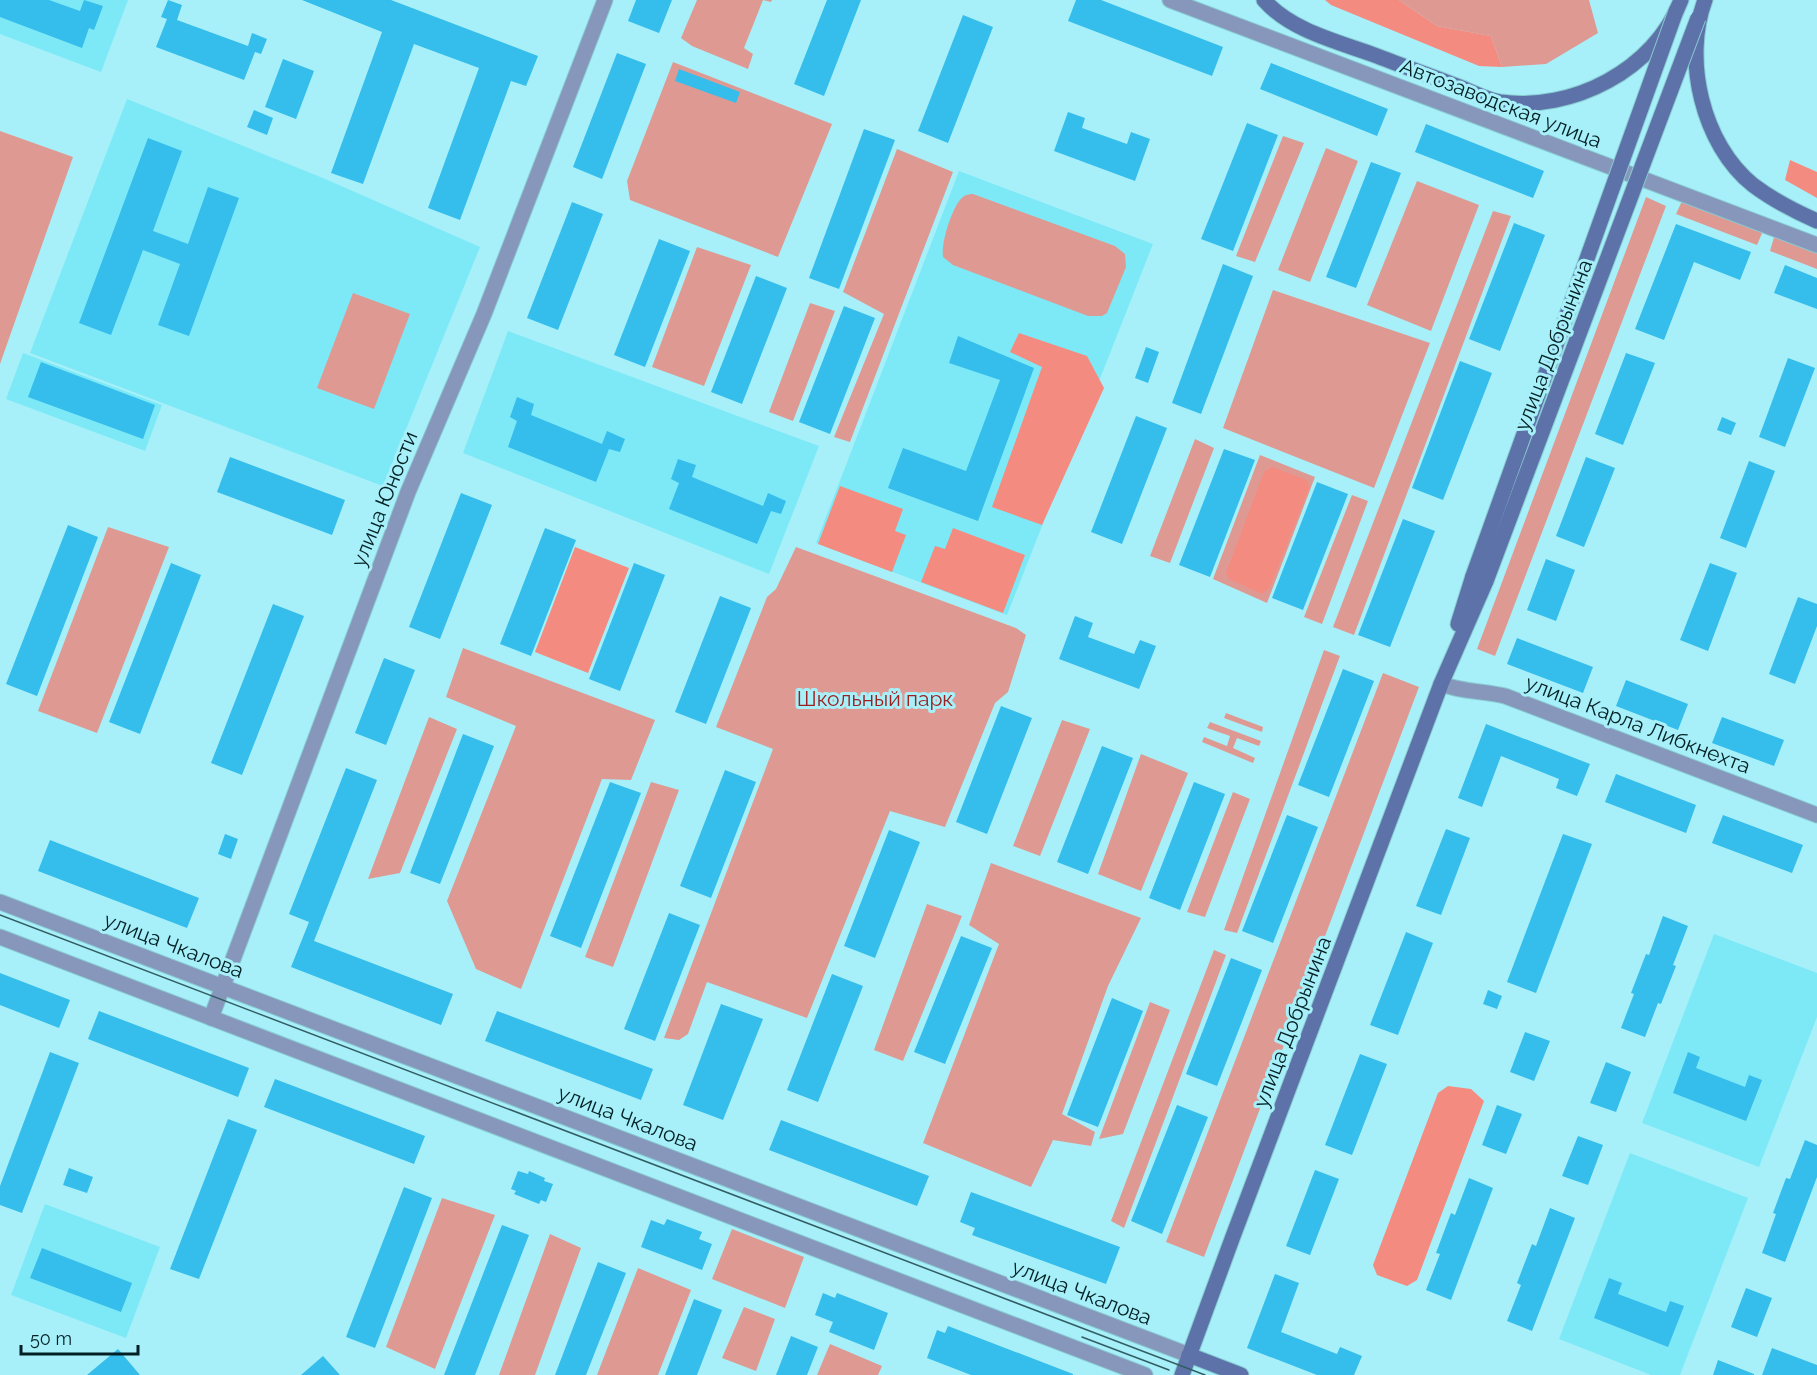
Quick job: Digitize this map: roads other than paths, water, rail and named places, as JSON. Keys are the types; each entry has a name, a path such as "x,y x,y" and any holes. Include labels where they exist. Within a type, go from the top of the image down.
{"main road":[{"path":"1264,0 1275,12 1309,30 1498,101 1534,104 1573,97 1610,80 1633,65 1655,44 1679,6"},
{"name":"улица Добрынина","path":"1479,578 1705,0"},
{"name":"улица Добрынина","path":"1182,1375 1441,684 1679,6"},
{"path":"1698,18 1695,53 1697,74 1712,130 1729,158 1751,183 1781,204 1817,220"},
{"name":"улица Чкалова","path":"1189,1355 1240,1375"}],"street":[{"name":"улица Юности","path":"211,1018 408,492 484,314 605,0"},
{"name":"Автозаводская улица","path":"1170,0 1817,245"},
{"name":"улица Карла Либкнехта","path":"1441,684 1464,691 1505,696 1817,815"},
{"name":"улица Чкалова","path":"0,902 1189,1355"},
{"path":"0,938 1145,1375"}],"tram line":[{"path":"0,915 1205,1375"},
{"path":"1082,1337 1169,1370"}],"park label":[{"name":"Школьный парк","path":"875,698"}]}
